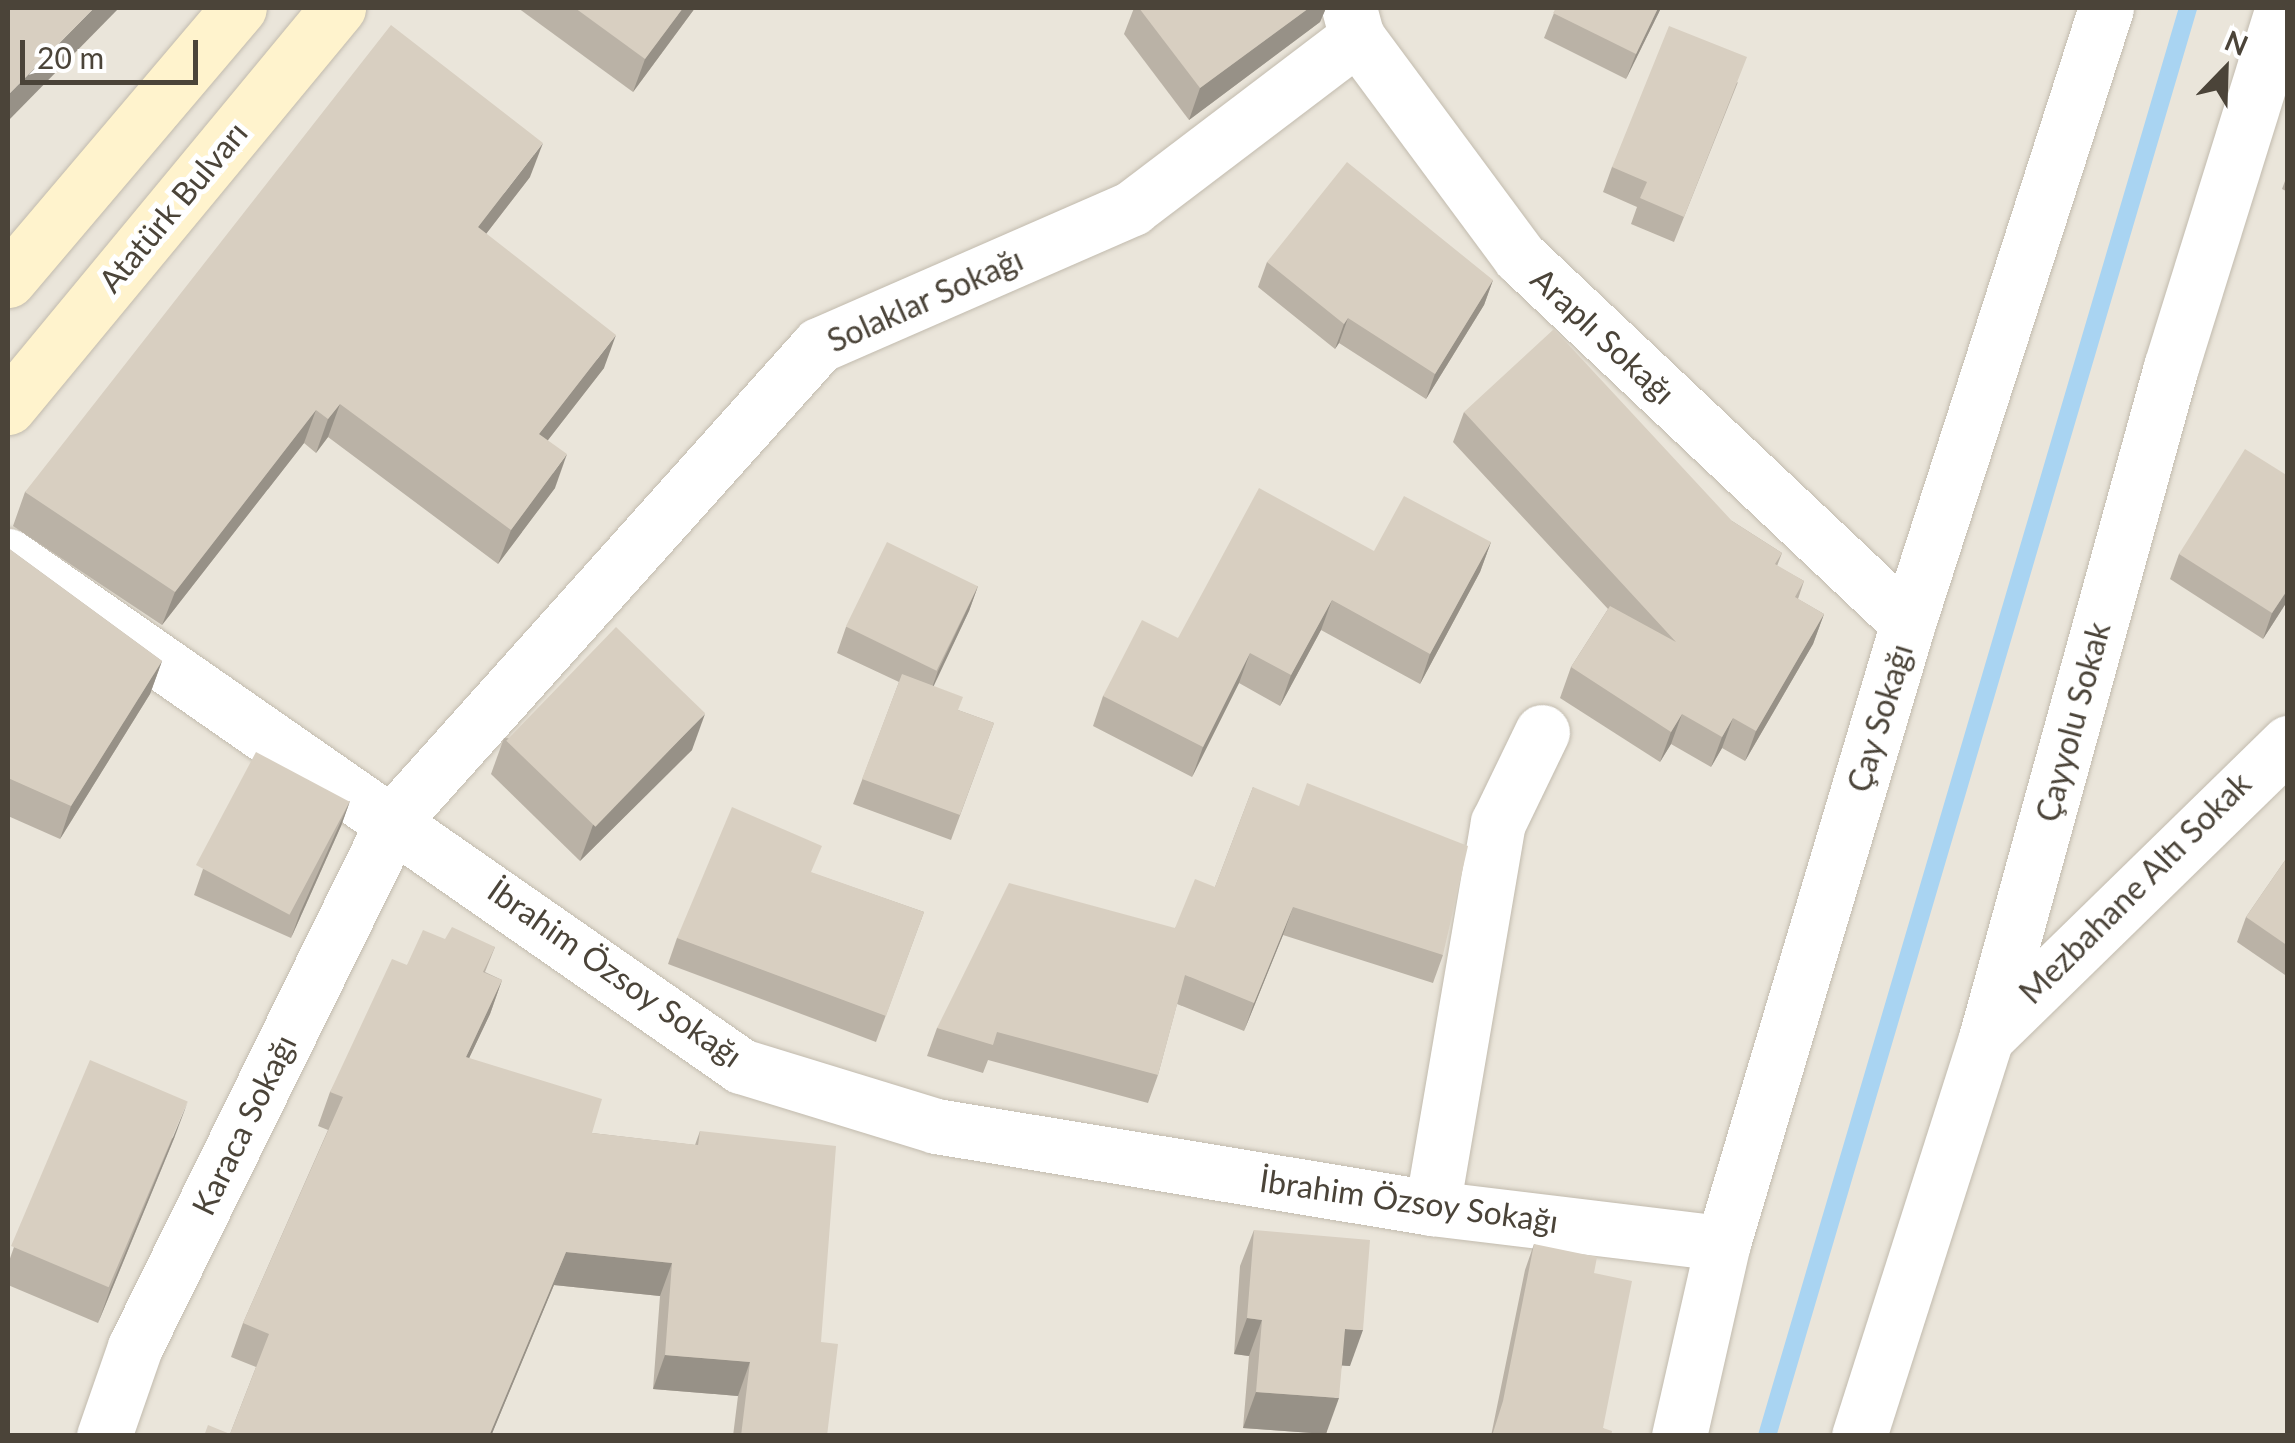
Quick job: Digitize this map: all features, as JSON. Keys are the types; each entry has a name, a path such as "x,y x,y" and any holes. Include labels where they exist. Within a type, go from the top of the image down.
{"main road":[{"path":"8,280 239,8"},
{"name":"Atatürk Bulvarı","path":"8,407 338,8"}],"street":[{"name":"Çay Sokağı","path":"1679,1436 1723,1243 1908,624 2106,8"},
{"name":"Çayyolu Sokak","path":"1859,1436 1986,1038 2170,367 2283,8"},
{"name":"Araplı Sokağı","path":"1353,22 1520,257 1908,624"},
{"name":"Solaklar Sokağı","path":"395,818 819,345 1132,208 1353,22"},
{"name":"İbrahim Özsoy Sokağı","path":"8,556 395,818 740,1066 936,1126 1432,1208 1723,1243"},
{"path":"1432,1208 1498,823 1542,732"},
{"name":"Mezbahane Altı Sokak","path":"1986,1038 2288,743"},
{"name":"Karaca Sokağı","path":"104,1436 135,1347 395,818"}],"shaded area":[{"path":"8,8 2287,8 2287,1435 8,1435"}],"building":[{"path":"8,8 94,8 8,95"},
{"path":"575,8 683,8 645,59"},
{"path":"1139,8 1309,8 1200,88"},
{"path":"1556,8 1658,8 1636,54 1553,13"},
{"path":"391,25 543,143 478,227 616,335 539,434 567,454 511,530 340,404 328,419 316,410 175,592 25,492"},
{"path":"1669,26 1747,57 1684,217 1640,198 1647,182 1612,167"},
{"path":"1347,162 1493,280 1435,374 1348,318 1344,324 1267,262"},
{"path":"1554,329 1732,521 1782,553 1775,564 1804,581 1795,597 1824,614 1756,731 1733,718 1722,737 1682,714 1671,732 1571,667 1610,606 1676,642 1464,412"},
{"path":"2245,449 2288,476 2288,589 2272,613 2179,554"},
{"path":"1259,488 1374,551 1404,496 1491,542 1430,654 1332,600 1291,675 1250,653 1203,747 1103,696 1142,620 1178,638"},
{"path":"887,542 978,586 937,671 846,626"},
{"path":"8,548 162,661 71,806 8,778"},
{"path":"616,627 705,713 595,827 506,741"},
{"path":"902,674 963,697 958,710 994,723 960,815 862,779"},
{"path":"256,752 350,802 290,915 196,865"},
{"path":"1307,783 1468,846 1443,955 1293,907 1254,1003 1185,975 1158,1075 997,1032 993,1045 937,1028 1009,883 1175,928 1195,879 1215,887 1253,787 1299,806"},
{"path":"732,807 822,846 811,872 924,912 886,1016 677,938"},
{"path":"2288,856 2288,946 2246,917"},
{"path":"452,927 495,947 483,972 502,980 466,1057 602,1099 592,1133 698,1145 700,1131 836,1146 821,1342 838,1344 827,1436 741,1436 750,1362 665,1355 672,1263 566,1252 489,1436 204,1436 208,1425 230,1434 269,1334 243,1323 343,1097 330,1092 392,959 407,965 423,930 445,939"},
{"path":"90,1060 188,1101 109,1287 11,1246"},
{"path":"1254,1230 1370,1240 1363,1330 1345,1329 1339,1398 1256,1392 1262,1320 1247,1318"},
{"path":"1534,1244 1597,1257 1594,1273 1632,1281 1603,1428 1612,1431 1611,1436 1492,1436 1503,1401"}],"waterway":[{"path":"1767,1436 2188,8"}]}
